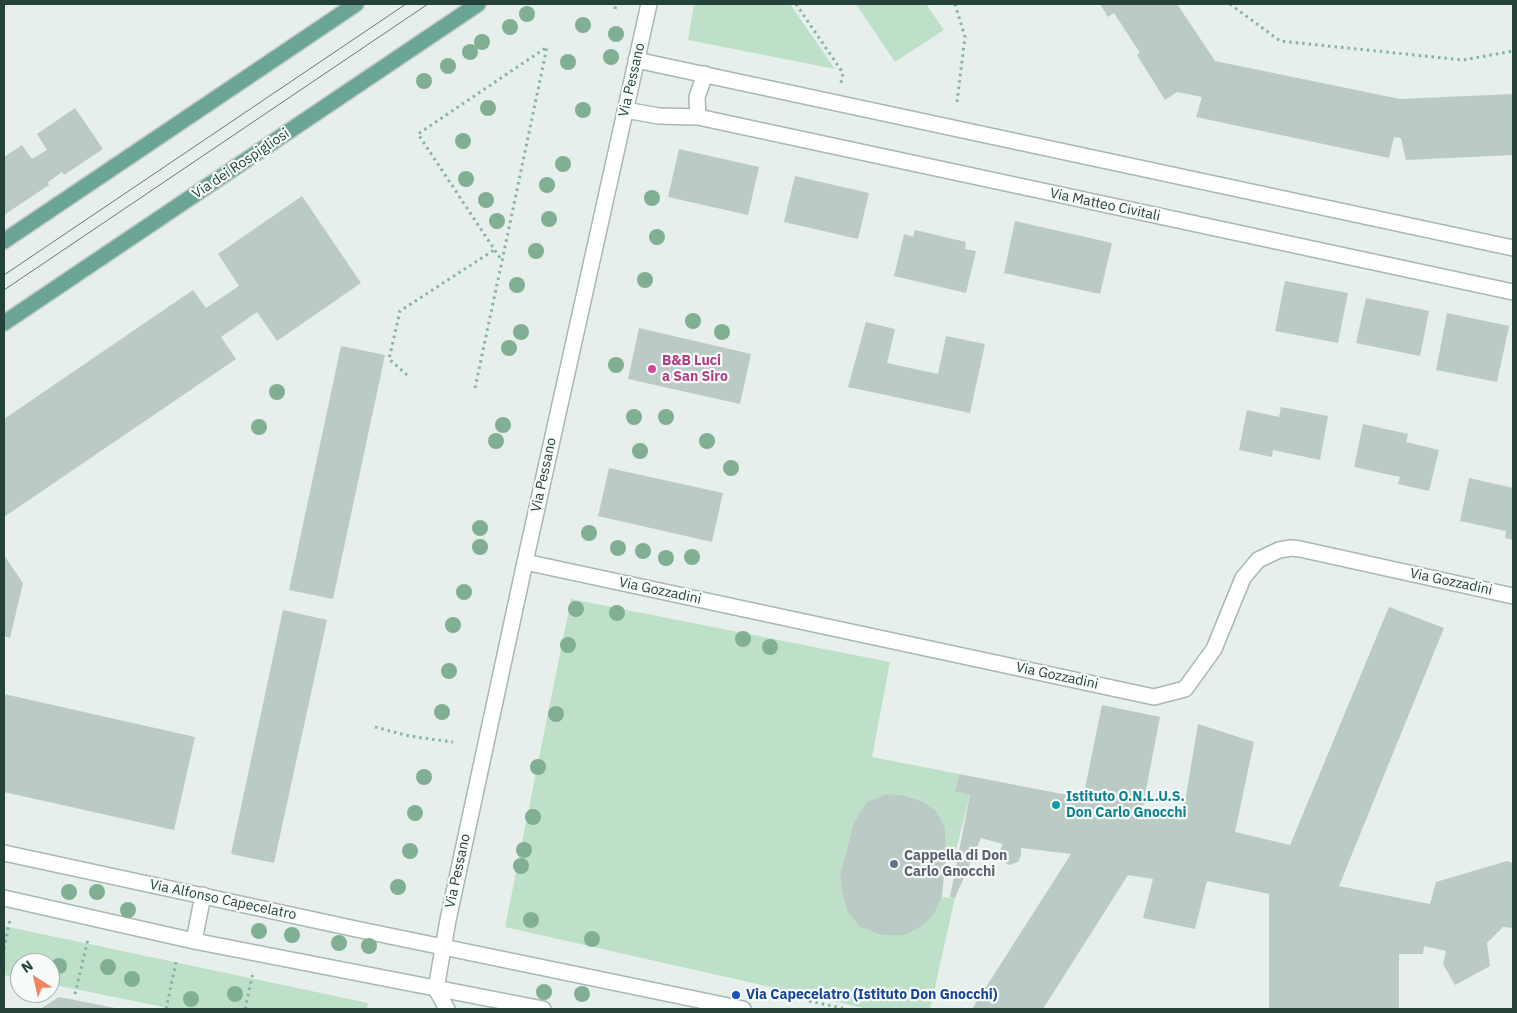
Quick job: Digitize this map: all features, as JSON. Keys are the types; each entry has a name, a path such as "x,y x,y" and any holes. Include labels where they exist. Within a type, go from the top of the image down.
{"main road":[{"path":"4,241 356,4"},
{"name":"Via dei Rospigliosi","path":"4,323 478,4"}],"street":[{"name":"Via Pessano","path":"442,947 524,562 649,4"},
{"path":"636,60 1513,248"},
{"path":"698,117 697,97 705,74"},
{"name":"Via Matteo Civitali","path":"625,110 659,116 698,117 1513,292"},
{"name":"Via Gozzadini","path":"524,562 1154,697 1186,689 1214,649 1243,578 1258,560 1279,550 1300,549 1513,596"},
{"name":"Via Alfonso Capecelatro","path":"4,853 442,947 743,1009"},
{"path":"194,941 203,895"},
{"path":"4,898 194,941 543,1009"},
{"path":"442,947 436,989 447,1009"}],"path":[{"path":"615,9 616,4"},
{"path":"796,4 843,73 839,102"},
{"path":"955,4 965,37 957,102"},
{"path":"1230,4 1280,41 1463,60 1513,51"},
{"path":"475,388 502,261 547,47 418,134 502,261"},
{"path":"407,375 389,359 400,311 494,250"},
{"path":"375,727 409,736 453,742"},
{"path":"4,949 11,916"},
{"path":"75,994 90,933"},
{"path":"166,1009 178,952"},
{"path":"246,1009 254,969"},
{"path":"809,1001 846,1009"}],"green space":[{"path":"694,4 790,4 835,69 688,40"},
{"path":"856,4 926,4 944,30 895,62"},
{"path":"571,599 890,662 872,757 959,774 955,792 970,795 955,854 946,853 945,827 936,811 922,801 903,795 887,794 868,802 854,822 840,875 847,911 860,927 881,935 905,935 923,926 933,916 942,897 955,898 930,1009 868,1009 505,927"},
{"path":"4,926 368,1003 367,1009 173,1009 60,986 60,953 10,953 10,976 4,975"}],"building":[{"path":"1100,4 1177,4 1215,61 1400,99 1513,94 1513,155 1406,160 1401,138 1394,137 1389,158 1196,117 1202,97 1177,92 1165,100 1137,55 1140,53 1114,13 1108,17"},
{"path":"75,108 103,149 64,175 62,172 48,182 49,185 4,215 4,157 22,145 32,159 47,150 37,134"},
{"path":"679,149 759,167 748,215 668,197"},
{"path":"795,176 869,193 858,239 784,222"},
{"path":"302,196 361,283 277,341 257,312 221,337 236,359 4,517 4,419 193,290 206,308 239,286 218,254"},
{"path":"1015,221 1112,243 1100,294 1004,273"},
{"path":"915,230 966,242 965,249 976,251 966,293 894,276 904,234 913,237"},
{"path":"1285,281 1348,293 1338,343 1275,331"},
{"path":"1366,298 1429,311 1420,356 1356,343"},
{"path":"1447,313 1509,326 1497,382 1436,370"},
{"path":"866,322 895,329 887,363 938,374 946,336 985,344 970,413 848,387"},
{"path":"639,328 751,354 740,404 628,379"},
{"path":"341,346 385,355 333,599 289,590"},
{"path":"1281,407 1328,416 1320,460 1273,450 1272,457 1239,450 1247,410 1279,417"},
{"path":"1363,424 1408,434 1406,442 1439,450 1429,491 1398,484 1400,477 1354,467"},
{"path":"609,468 723,493 712,542 598,516"},
{"path":"1469,478 1513,488 1513,540 1505,538 1506,531 1460,521"},
{"path":"4,555 23,583 10,638 4,636"},
{"name":"Istituto O.N.L.U.S. Don Carlo Gnocchi","path":"1389,607 1444,628 1339,886 1430,904 1436,882 1507,861 1513,863 1513,928 1503,927 1487,943 1490,966 1455,985 1443,964 1446,951 1424,946 1423,954 1399,954 1399,1009 1269,1009 1269,894 1207,881 1195,929 1143,918 1153,879 1128,875 1043,1009 972,1009 1071,854 1021,848 1018,862 1009,865 1000,859 999,852 1003,844 981,838 955,898 950,897 970,795 955,792 959,774 1083,798 1102,705 1160,717 1142,811 1182,820 1198,724 1254,742 1235,832 1290,845"},
{"path":"283,610 327,620 274,863 231,854"},
{"path":"4,694 195,737 174,830 4,792"},
{"name":"Cappella di Don Carlo Gnocchi","path":"887,794 903,795 922,801 936,811 945,827 946,853 942,897 933,916 923,926 905,935 881,935 860,927 847,911 842,891 840,875 854,822 867,802"},
{"path":"60,997 115,1008 115,1009 40,1009 50,1003 60,1003"}],"tram line":[{"path":"4,275 406,4"},
{"path":"4,290 428,4"}],"place":[{"name":"B&B Luci a San Siro","path":"652,369"},
{"name":"Istituto O.N.L.U.S. Don Carlo Gnocchi","path":"1056,805"},
{"name":"Cappella di Don Carlo Gnocchi","path":"894,864"},
{"name":"Via Capecelatro (Istituto Don Gnocchi)","path":"736,995"}]}
